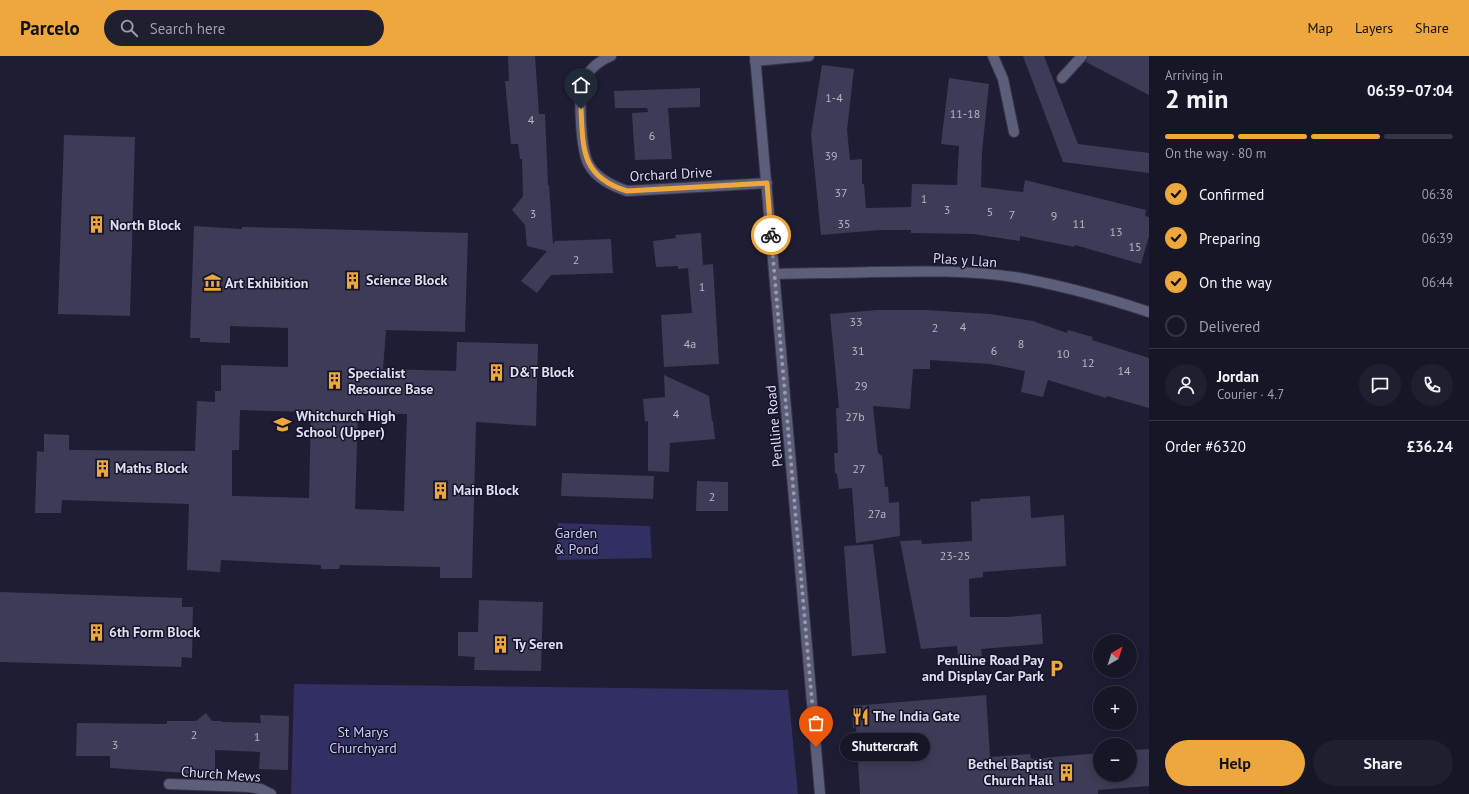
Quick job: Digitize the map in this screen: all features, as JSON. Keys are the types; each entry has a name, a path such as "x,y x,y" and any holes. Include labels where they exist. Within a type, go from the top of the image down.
{"street":[{"name":"Orchard Drive","path":"611,56 601,60 589,72 584,82 581,94 582,140 585,154 589,165 605,182 627,191 767,183"},
{"path":"755,59 809,56"},
{"path":"993,56 1003,79 1014,132"},
{"path":"1062,78 1082,56"},
{"name":"Penlline Road","path":"755,59 820,794"},
{"name":"Plas y Llan","path":"774,274 911,271 981,274 1019,278 1049,284 1113,300 1149,312"},
{"name":"Church Mews","path":"169,784 250,787 261,789 271,794"}],"green space":[{"name":"Garden & Pond","path":"558,523 650,526 652,558 557,560"},
{"name":"St Marys Churchyard","path":"294,684 788,690 798,794 291,794"}],"building":[{"path":"508,56 535,56 539,114 545,114 548,185 553,244 555,241 611,239 613,273 551,275 537,293 521,281 547,251 527,246 525,225 512,210 523,196 522,159 520,159 518,144 511,144 505,81 509,81"},
{"path":"1023,56 1044,56 1078,144 1149,153 1149,173 1063,162"},
{"path":"1088,56 1149,56 1149,95 1086,62"},
{"path":"822,65 854,69 847,130 850,160 862,159 862,184 864,184 866,208 911,207 912,184 957,185 959,146 941,144 949,78 989,84 982,152 981,187 1023,192 1025,180 1146,210 1145,216 1149,217 1149,236 1141,264 1075,245 1074,247 1020,236 1020,241 973,234 911,233 911,230 880,230 821,235 811,134"},
{"path":"700,88 700,107 668,108 672,159 635,160 632,113 648,112 647,108 615,108 614,91"},
{"name":"North Block","path":"64,135 135,137 130,316 58,314"},
{"path":"194,226 242,229 242,227 468,233 465,332 386,330 383,369 456,371 457,342 538,344 536,426 476,422 472,578 440,578 440,567 340,565 339,569 321,569 321,565 221,560 220,572 187,570 189,504 62,500 61,513 35,513 37,451 44,452 44,434 69,435 69,450 195,451 197,401 215,402 215,391 221,391 221,365 288,367 288,328 230,326 230,343 200,342 200,338 190,338","holes":["240,410 311,412 309,498 232,496 232,450 239,450","358,413 407,414 404,511 355,509"]},
{"path":"701,233 703,265 713,264 719,364 664,367 661,315 692,313 688,268 678,269 678,266 656,267 653,241 676,238 675,235"},
{"path":"878,310 925,310 990,314 1033,321 1067,333 1068,330 1093,337 1092,340 1149,358 1149,408 1107,396 1106,398 1048,380 1043,397 1021,392 1025,371 990,364 930,360 930,369 913,369 910,409 873,406 878,453 882,456 885,487 888,487 889,503 899,502 900,536 856,543 852,488 839,489 837,474 835,473 834,453 838,453 836,408 839,408 830,314"},
{"path":"664,375 709,396 715,439 670,443 669,472 648,471 648,421 645,422 643,399 665,397"},
{"path":"562,473 654,476 653,499 561,496"},
{"path":"697,481 728,482 728,511 696,511"},
{"path":"1030,496 1031,518 1064,515 1066,566 983,572 983,577 969,579 970,617 1008,617 1041,614 1043,644 981,649 982,656 958,658 957,646 921,649 900,541 921,540 922,544 972,541 971,502 980,501 980,499"},
{"path":"873,544 886,653 852,656 844,546"},
{"name":"6th Form Block","path":"0,592 182,598 182,607 193,607 192,658 182,657 181,667 0,662"},
{"name":"Ty Seren","path":"479,600 543,602 541,671 474,670 475,657 458,656 458,632 478,632"},
{"path":"986,695 990,757 1030,754 1031,759 1093,754 1093,782 1137,782 1137,750 1149,749 1149,786 1098,790 1098,794 860,794 856,727 853,728 852,706"},
{"path":"206,713 212,721 222,722 261,723 260,715 289,716 288,770 259,769 260,752 215,750 215,777 186,776 186,773 110,768 110,756 76,756 77,723 167,724 167,721 196,721"}],"way so far":[{"path":"771,235 816,747"}],"place":[{"name":"North Block","path":"97,225"},
{"name":"Science Block","path":"353,280"},
{"name":"Art Exhibition","path":"212,283"},
{"name":"D&T Block","path":"497,372"},
{"name":"Specialist Resource Base","path":"335,381"},
{"name":"Whitchurch High School (Upper)","path":"283,424"},
{"name":"Maths Block","path":"102,468"},
{"name":"Main Block","path":"440,490"},
{"name":"6th Form Block","path":"96,632"},
{"name":"Ty Seren","path":"500,644"},
{"name":"Penlline Road Pay and Display Car Park","path":"1057,668"},
{"name":"The India Gate","path":"860,716"},
{"name":"Shuttercraft","path":"816,747"},
{"name":"Bethel Baptist Church Hall","path":"1066,772"}],"route":[{"path":"581,109 582,140 585,154 589,165 605,182 627,191 767,183 771,235"}]}
